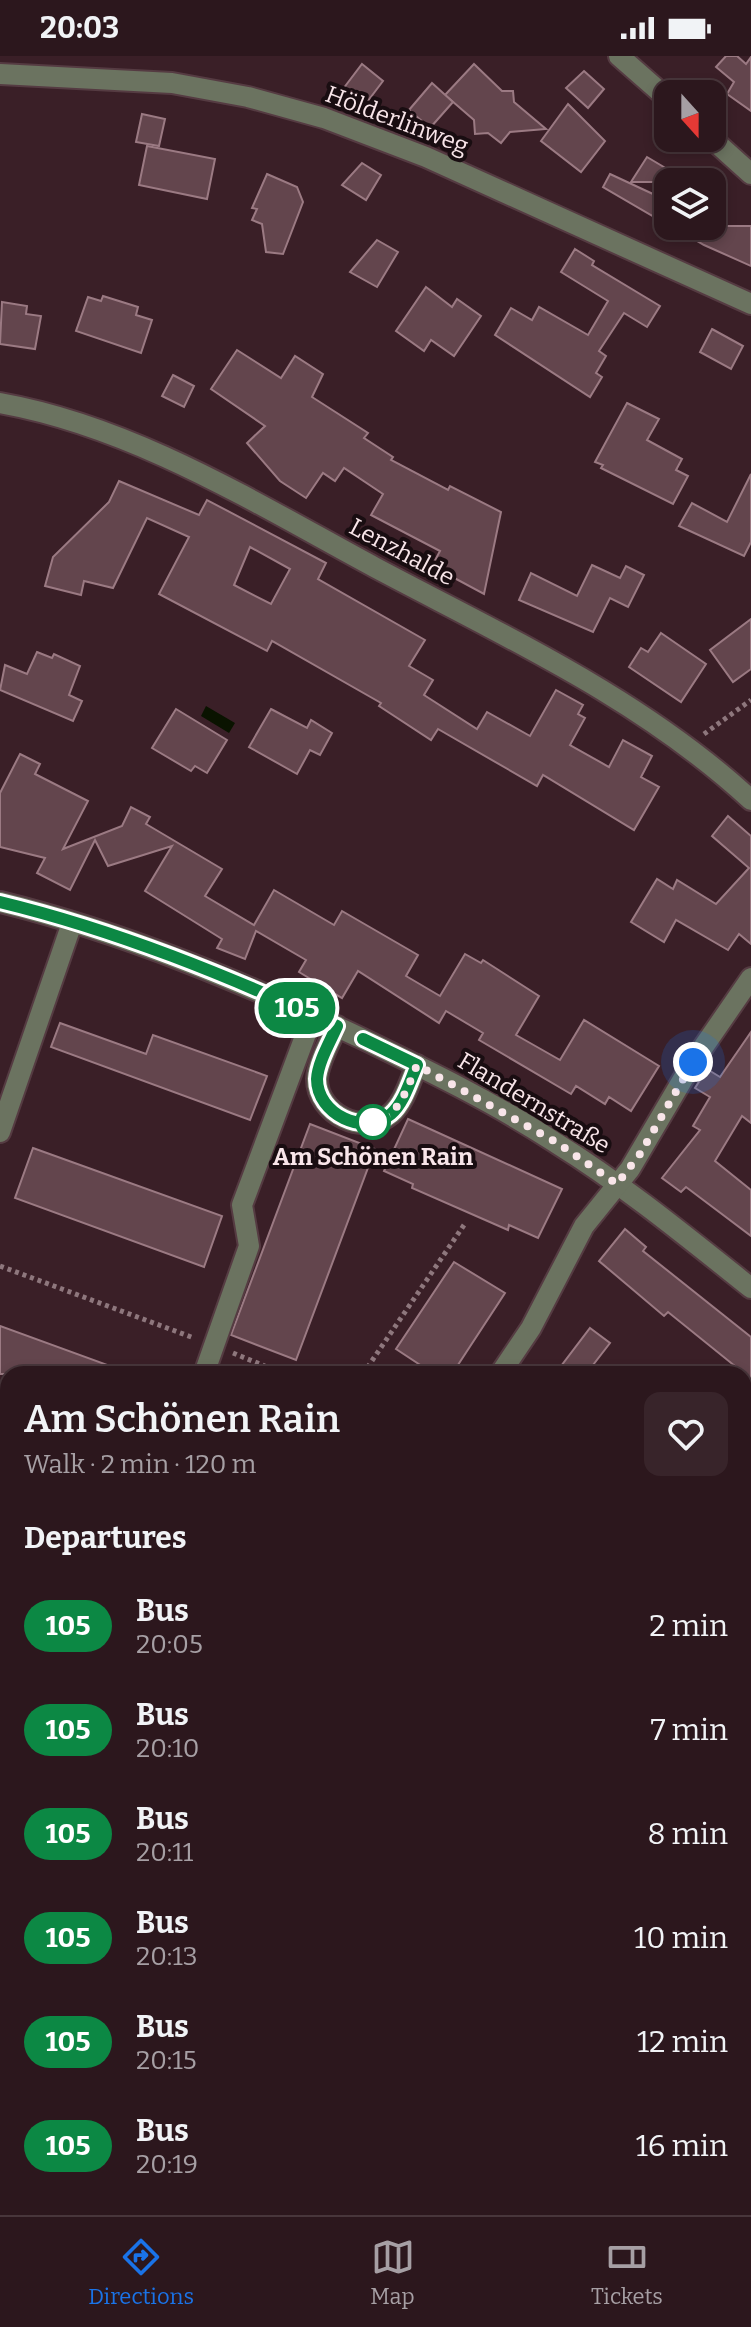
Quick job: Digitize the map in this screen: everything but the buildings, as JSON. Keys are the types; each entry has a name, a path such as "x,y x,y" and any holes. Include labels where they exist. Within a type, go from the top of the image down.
{"street":[{"path":"619,56 654,87"},
{"name":"Hölderlinweg","path":"0,74 172,83 248,97 324,118 426,157 751,304"},
{"path":"726,152 751,174"},
{"name":"Lenzhalde","path":"0,403 70,420 153,452 585,679 687,747 751,800"},
{"name":"Flandernstraße","path":"0,902 72,923 199,968 313,1015 417,1065 556,1142 617,1184 751,1288"},
{"path":"0,1132 72,923"},
{"path":"505,1366 531,1328 584,1226 640,1154 693,1062 751,978"},
{"path":"207,1366 249,1246 242,1205 313,1015"},
{"path":"337,1026 319,1069 318,1088 326,1105 345,1119 363,1123 387,1117 398,1106 417,1065"}],"path":[{"path":"687,747 751,700"},
{"path":"368,1366 464,1225"},
{"path":"0,1266 265,1366"}],"shaded area":[{"path":"206,706 235,723 229,733 201,716"}],"bus line":[{"name":"105","path":"0,902 137,944 337,1026 319,1069 318,1088 326,1105 335,1113 353,1122 363,1123 379,1121 394,1112 417,1065 363,1039"}],"place":[{"name":"Am Schönen Rain","path":"373,1122"}],"route":[{"path":"373,1122 394,1112 417,1065 556,1142 617,1184 640,1154 693,1062"}]}
